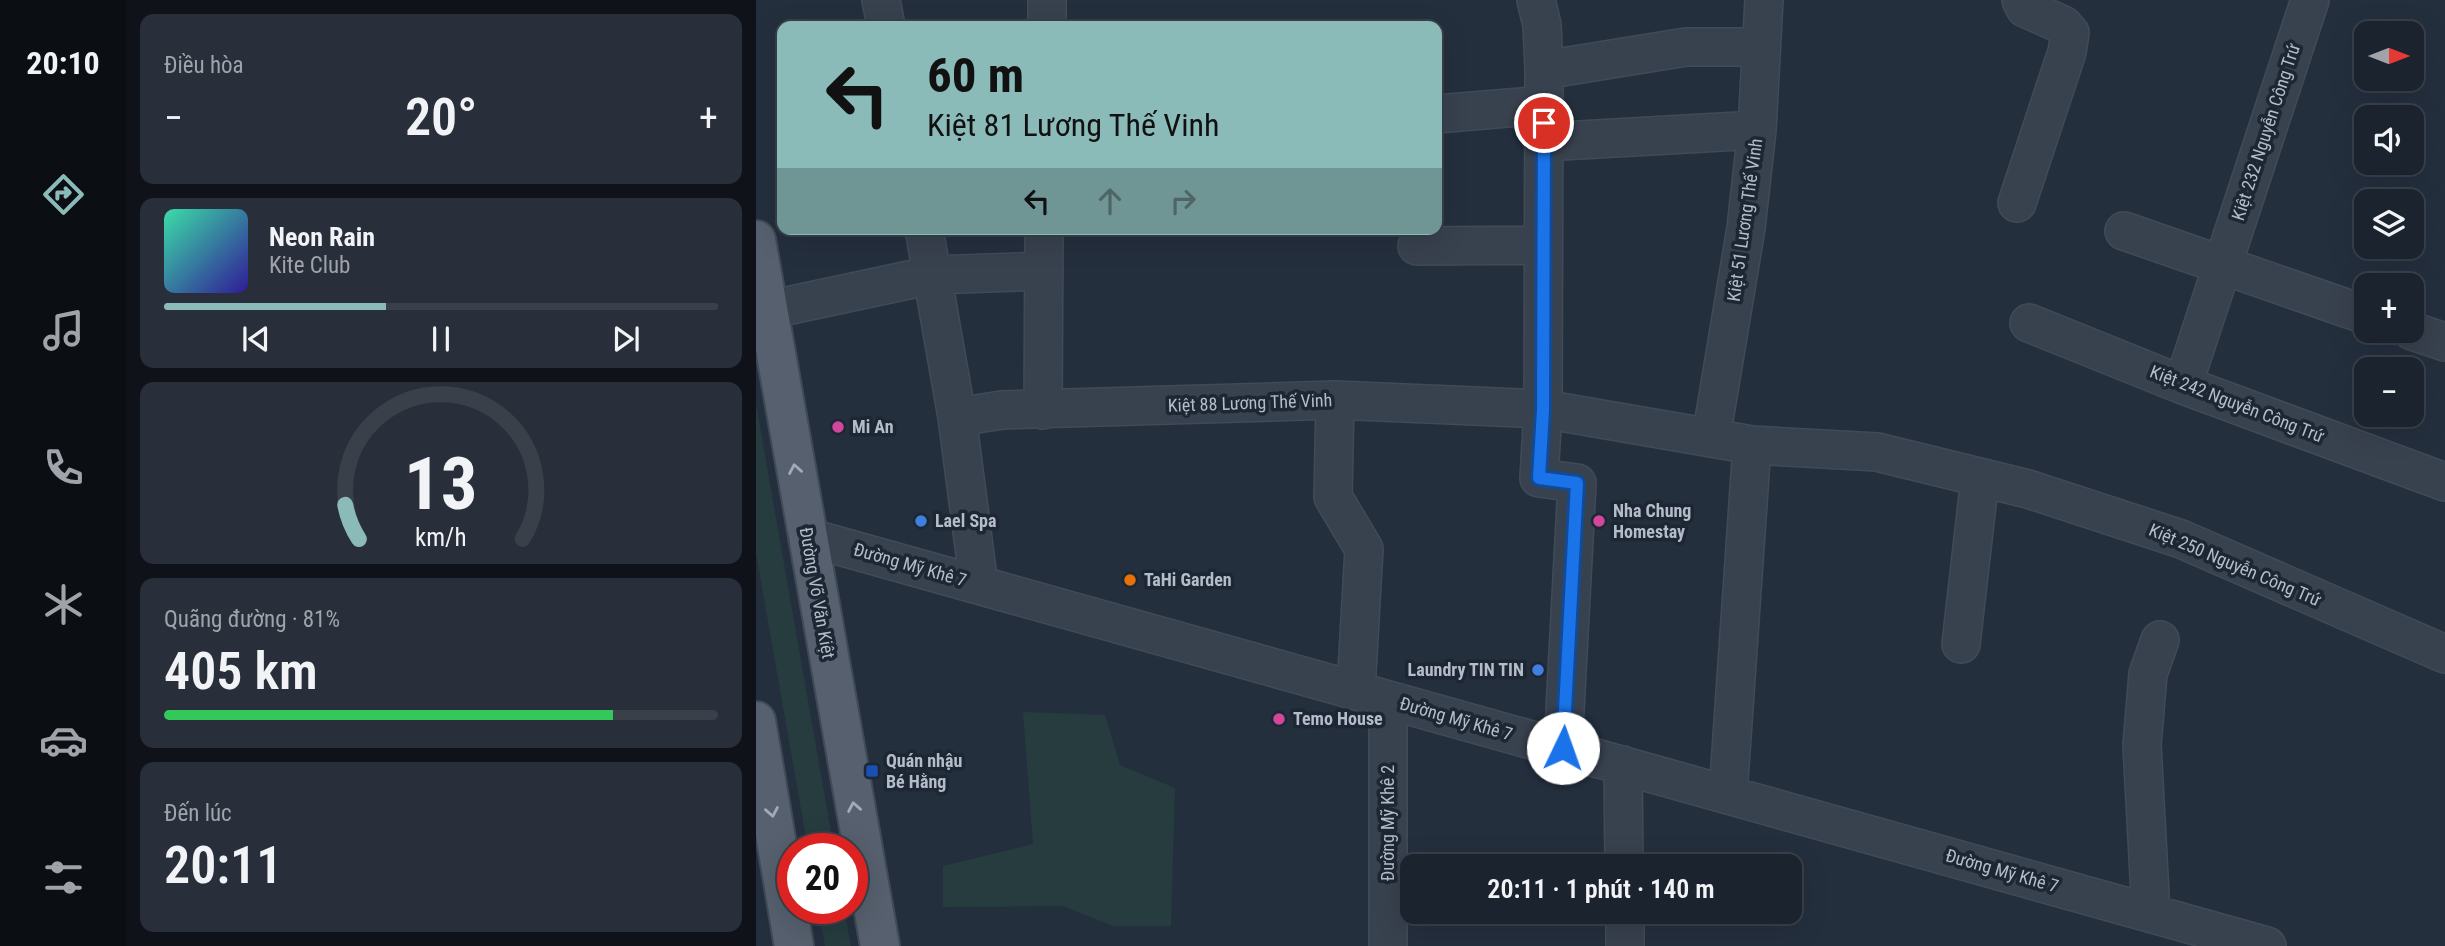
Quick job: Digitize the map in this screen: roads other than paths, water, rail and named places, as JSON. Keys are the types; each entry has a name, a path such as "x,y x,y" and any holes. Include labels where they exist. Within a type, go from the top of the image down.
{"main road":[{"name":"Đường Võ Văn Kiệt","path":"756,240 880,946"},
{"path":"756,721 794,946"}],"street":[{"path":"881,0 885,21"},
{"path":"1047,0 1047,21"},
{"path":"1536,0 1542,24 1544,87 1543,410 1539,478 1577,483 1563,748"},
{"name":"Kiệt 51 Lương Thế Vinh","path":"1711,438 1746,228 1757,130 1764,0"},
{"path":"2017,203 2067,52 2070,33 2063,25 2025,8 2021,0"},
{"name":"Kiệt 232 Nguyễn Công Trứ","path":"2183,384 2310,0"},
{"path":"1442,113 1686,47 1760,47"},
{"path":"1544,142 1757,130"},
{"path":"2124,231 2354,311"},
{"path":"925,235 957,417 979,585"},
{"path":"1043,410 1044,235"},
{"path":"1417,246 1543,244"},
{"path":"768,310 932,275 1044,271"},
{"name":"Kiệt 242 Nguyễn Công Trứ","path":"2029,323 2445,482"},
{"path":"2424,335 2445,342"},
{"name":"Kiệt 88 Lương Thế Vinh","path":"957,417 1002,410 1335,400 1543,410"},
{"name":"Đường Mỹ Khê 2","path":"1335,400 1333,497 1364,549 1388,946"},
{"name":"Kiệt 250 Nguyễn Công Trứ","path":"1543,410 1752,444 1877,452 2028,489 2181,539 2445,654"},
{"path":"1728,795 1752,444"},
{"path":"1961,644 1980,478"},
{"name":"Đường Mỹ Khê 7","path":"807,537 1728,795 2165,926 2267,946"},
{"path":"2160,640 2148,674 2142,745 2165,926"},
{"path":"1623,765 1624,854"},
{"path":"1625,924 1625,946"}],"place":[{"name":"Mi An","path":"838,427"},
{"name":"Lael Spa","path":"921,521"},
{"name":"Nha Chung Homestay","path":"1599,521"},
{"name":"TaHi Garden","path":"1130,580"},
{"name":"Laundry TIN TIN","path":"1538,670"},
{"name":"Temo House","path":"1279,719"},
{"name":"Quán nhậu Bé Hằng","path":"872,771"}]}
